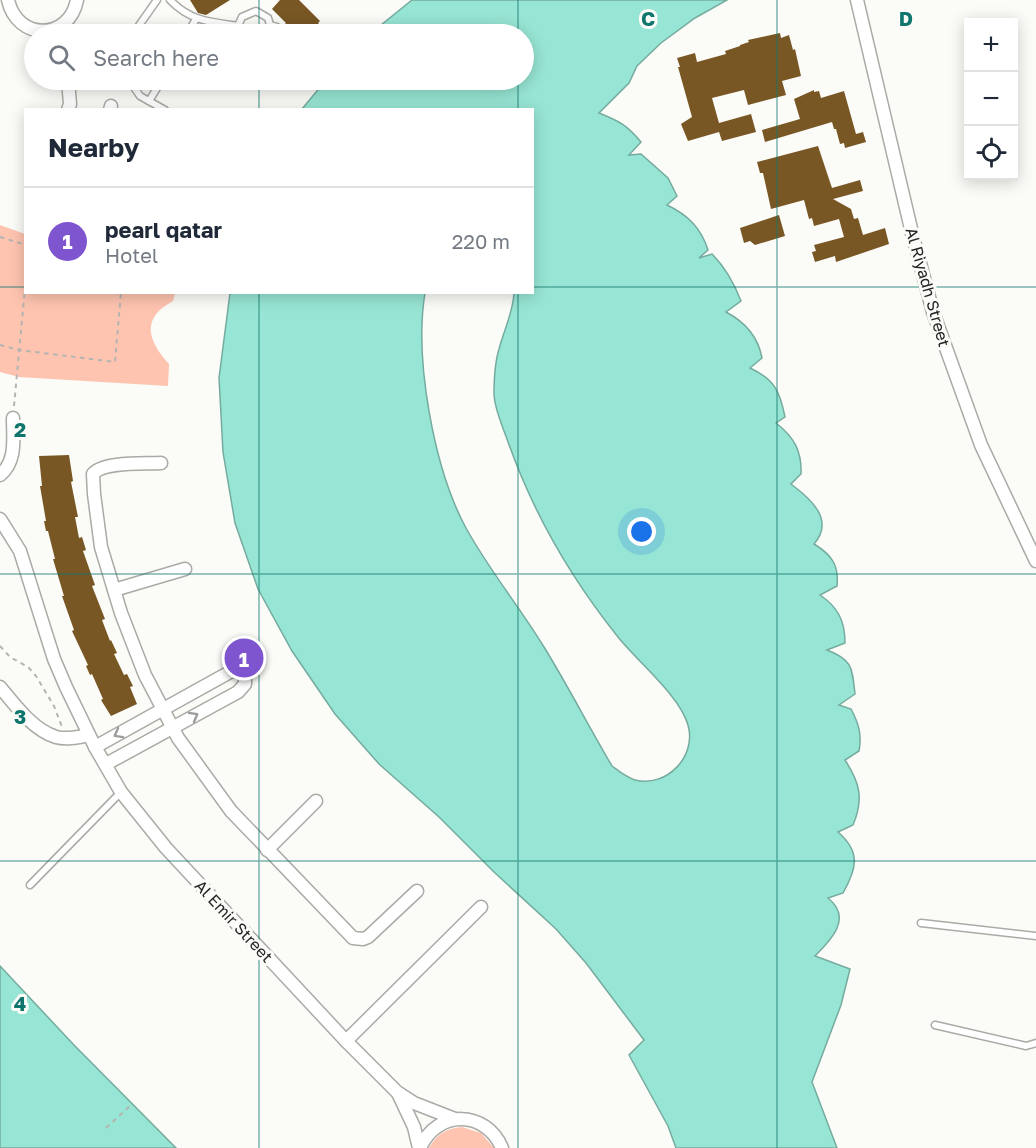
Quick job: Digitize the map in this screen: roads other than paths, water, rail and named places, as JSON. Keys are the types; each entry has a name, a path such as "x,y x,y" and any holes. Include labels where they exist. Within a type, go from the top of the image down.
{"street":[{"path":"8,0 13,15 24,26"},
{"path":"69,24 78,0"},
{"name":"Al Riyadh Street","path":"857,0 912,234 933,312 981,445 1036,561"},
{"path":"0,13 13,15"},
{"path":"68,90 68,108"},
{"path":"0,475 13,458 13,418"},
{"path":"161,463 103,467 93,474 99,531 114,590 141,666 172,728 213,789 267,850 347,932 358,939 368,937 417,891"},
{"name":"Al Emir Street","path":"0,519 20,551 54,659 92,741 121,792 166,848 346,1041 397,1092 414,1103 455,1119 469,1120 483,1125 494,1133 502,1148"},
{"path":"114,590 184,569"},
{"path":"0,687 32,722 56,737 92,741 162,710 231,672 238,670 244,674 245,684 238,692 106,764"},
{"path":"267,850 316,801"},
{"path":"346,1041 481,907"},
{"name":"Al Emir Street","path":"397,1092 414,1127 419,1148"},
{"name":"Al Emir Street","path":"419,1148 430,1132 455,1119"}],"lane":[{"path":"139,24 157,0"},
{"path":"170,0 196,20 224,24"},
{"path":"239,24 242,17 256,11 268,18 270,24"},
{"path":"193,24 196,20"},
{"path":"136,90 140,96 161,108"},
{"path":"149,101 156,90"},
{"path":"30,885 121,792"},
{"path":"921,923 1036,936"},
{"path":"935,1025 1026,1046 1036,1043"}],"place":[{"name":"pearl qatar","path":"244,658"}]}
